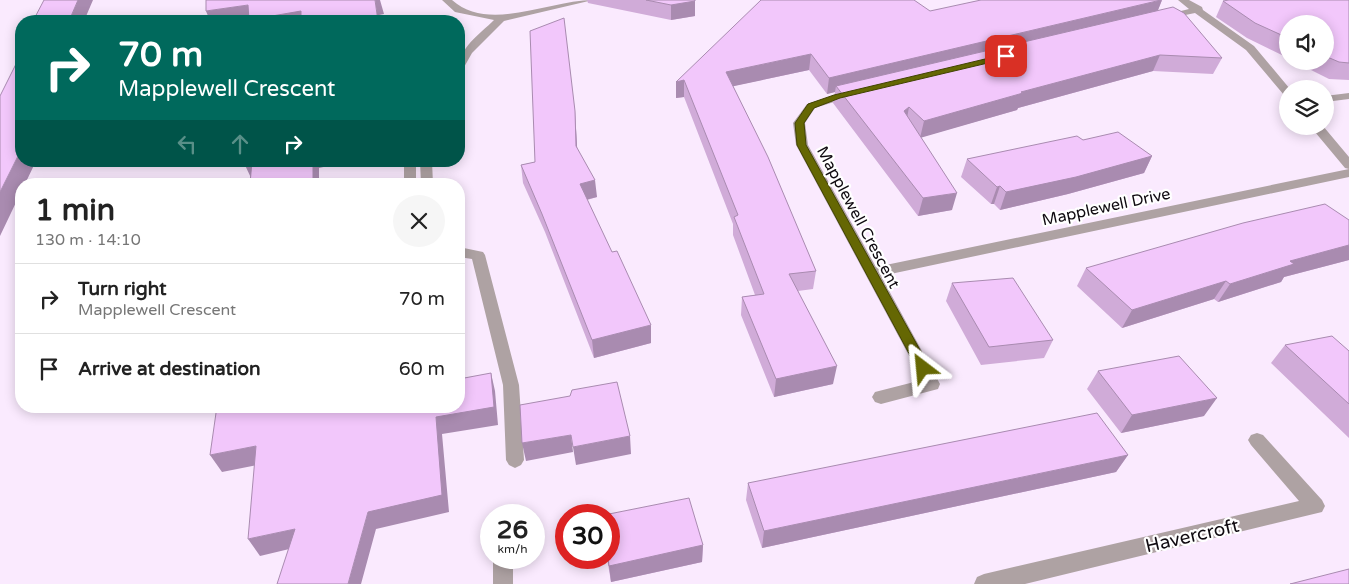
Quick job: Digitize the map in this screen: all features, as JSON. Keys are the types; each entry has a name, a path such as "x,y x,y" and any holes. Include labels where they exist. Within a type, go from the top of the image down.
{"street":[{"path":"447,0 455,13 501,19 588,0"},
{"path":"1183,0 1250,48 1279,82"},
{"path":"1151,21 1199,10"},
{"path":"465,56 468,51 501,19"},
{"name":"Mapplewell Crescent","path":"863,90 837,96 811,106 799,123 802,145 932,384 882,396"},
{"path":"1334,98 1349,96"},
{"path":"1324,135 1349,165"},
{"name":"Mapplewell Drive","path":"870,273 1349,173"},
{"path":"465,253 478,255 511,384 515,460"},
{"name":"Havercroft","path":"984,584 1315,506 1257,440"},
{"path":"503,569 503,584"}],"building":[{"path":"44,0 78,0 72,15 36,15"},
{"path":"206,0 375,0 377,15 301,15 301,11 278,15 249,15 248,5 206,11"},
{"path":"646,0 695,0 695,1 671,5"},
{"path":"761,0 914,0 930,11 981,0 1161,0 829,78 811,54 726,72 768,157 816,271 789,274 837,366 776,379 742,297 764,294 734,217 738,215 684,80 676,82"},
{"path":"1349,0 1349,63 1334,60 1334,15 1279,15 1279,34 1255,23 1223,1"},
{"path":"1173,7 1184,13 1222,58 1160,55 1021,92 1023,93 924,121 909,107 904,111 957,193 923,198 836,86"},
{"path":"564,18 575,111 576,146 595,180 580,184 612,252 617,251 651,325 592,340 521,165 535,162 530,31"},
{"path":"15,66 15,162 0,192 0,96"},
{"path":"1118,132 1152,156 1076,177 1006,192 1000,186 997,187 967,159 1077,136 1083,140"},
{"path":"251,167 313,167 313,178 251,178"},
{"path":"1325,204 1349,220 1349,245 1290,261 1294,264 1230,284 1226,281 1132,310 1086,268 1243,223"},
{"path":"1013,278 1053,340 989,347 952,283"},
{"path":"1332,336 1349,351 1349,404 1285,345"},
{"path":"1179,356 1217,398 1132,415 1098,371"},
{"path":"491,373 494,407 465,412 465,378"},
{"path":"617,382 630,436 573,447 571,435 522,443 520,405 570,396 572,390"},
{"path":"216,413 459,413 436,417 442,495 368,512 348,584 277,584 295,529 248,539 256,446 210,455"},
{"path":"1097,413 1128,455 764,531 748,483"},
{"path":"689,498 703,545 620,564 620,512"},
{"path":"1349,569 1349,584 1290,584"}],"route":[{"path":"923,368 802,145 799,123 811,106 837,96 1006,56"}]}
